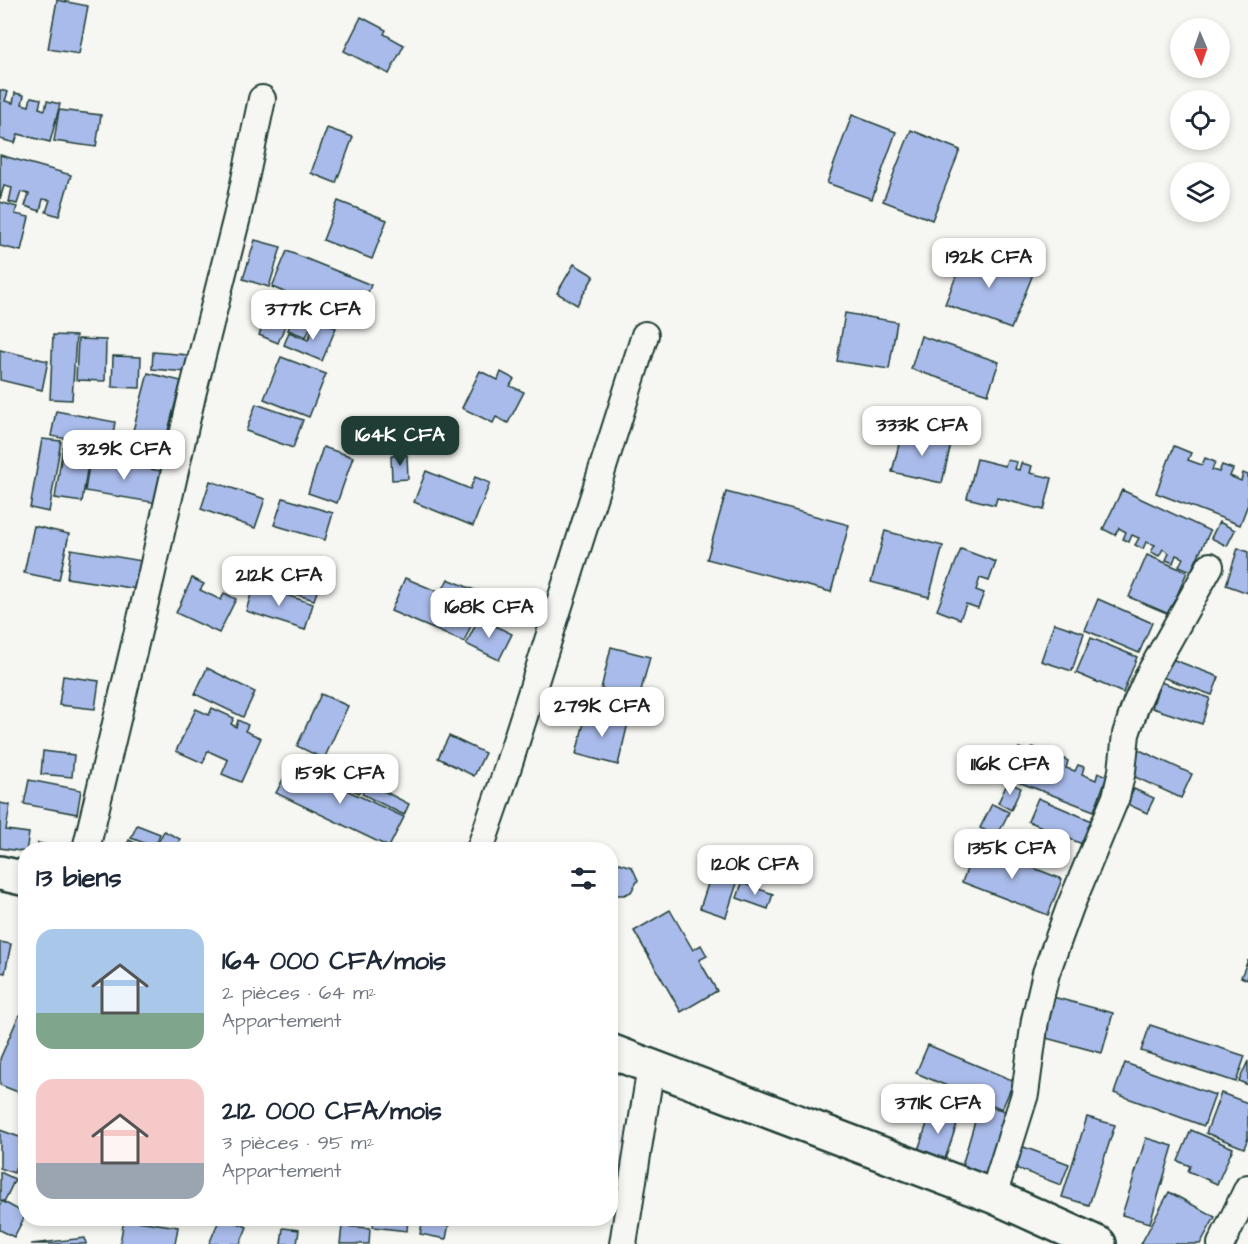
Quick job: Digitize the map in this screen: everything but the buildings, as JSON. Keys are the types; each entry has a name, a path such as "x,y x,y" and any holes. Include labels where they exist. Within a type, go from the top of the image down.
{"street":[{"path":"88,842 193,391 237,217 262,99"},
{"path":"482,842 645,335"},
{"path":"993,1196 1025,1094 1035,1020 1046,973 1070,907 1116,797 1130,719 1150,673 1210,566"},
{"path":"0,873 18,877"},
{"path":"618,1055 993,1196 1093,1243"},
{"path":"623,1244 651,1066"},
{"path":"1221,1244 1248,1188"}]}
